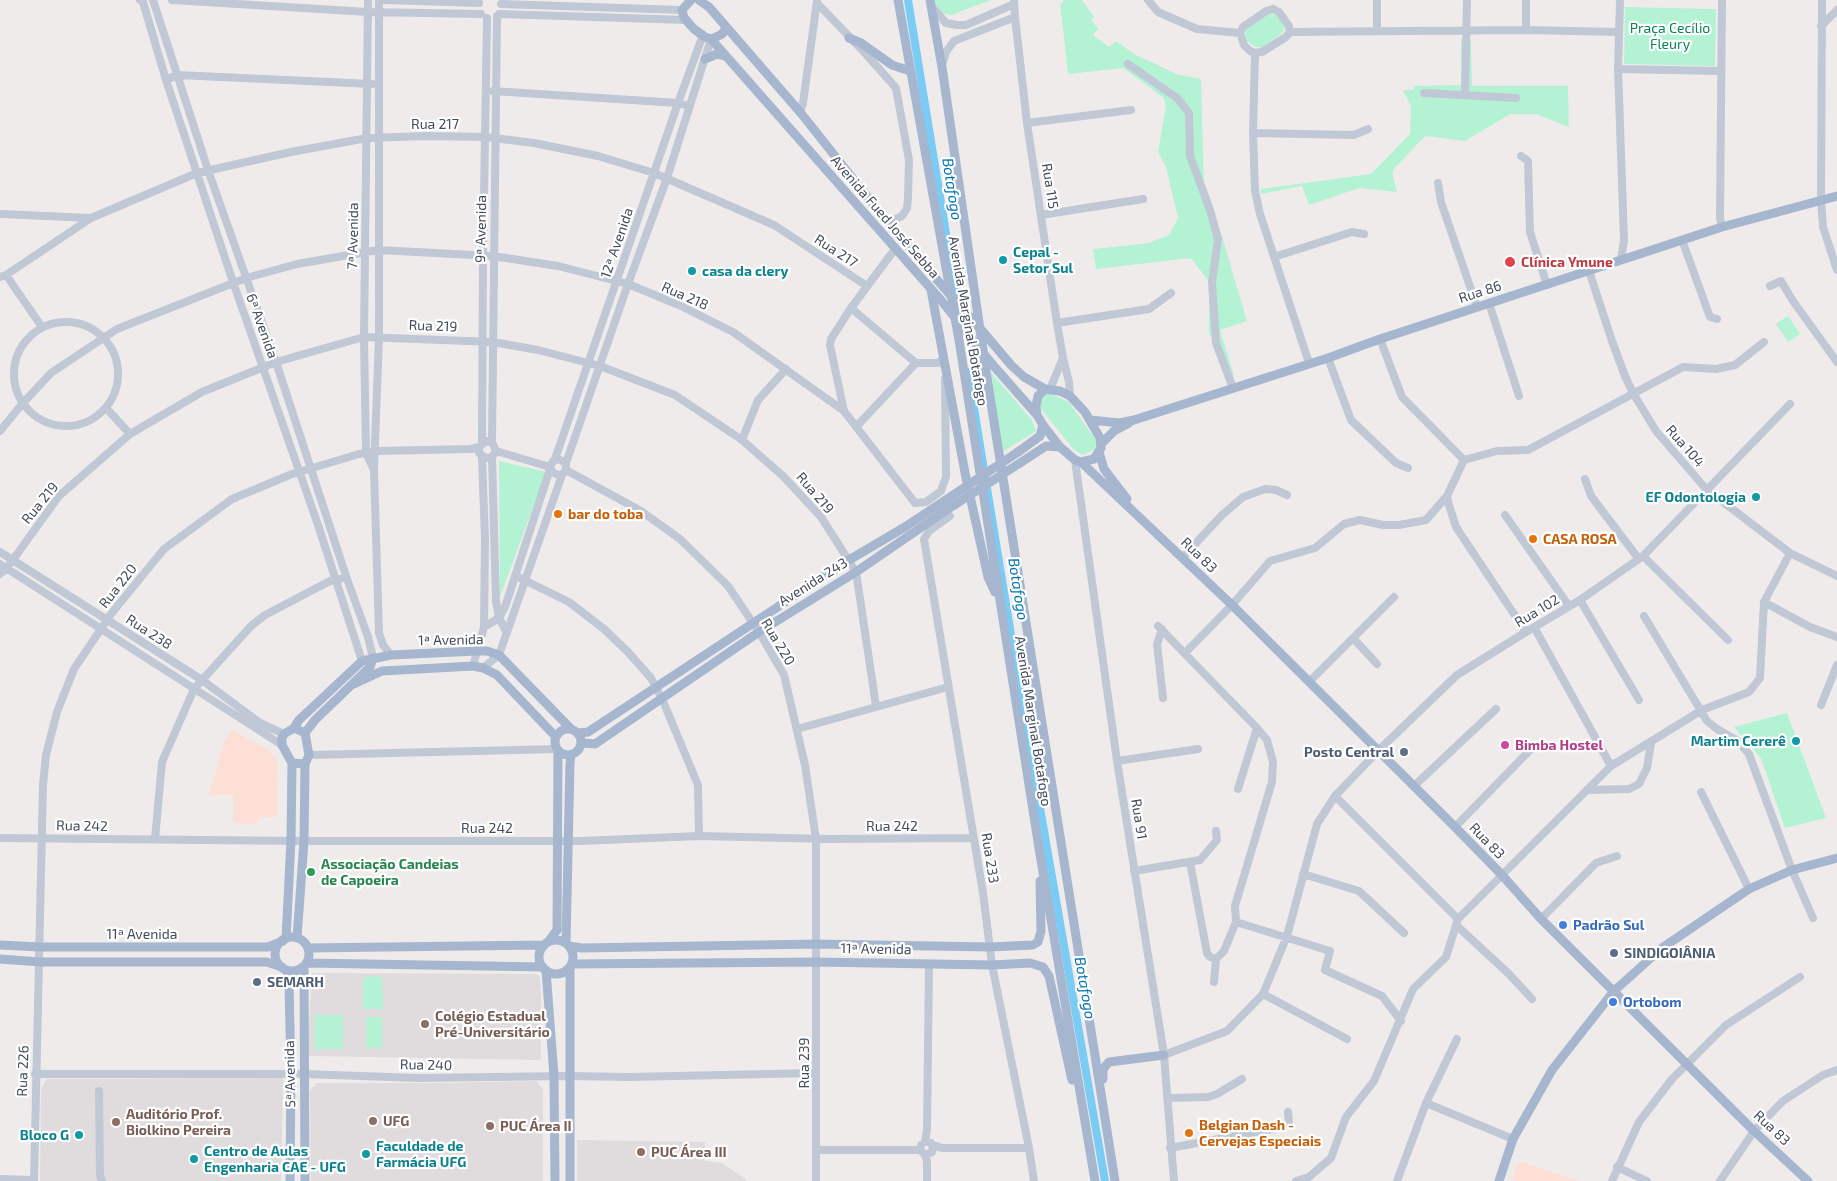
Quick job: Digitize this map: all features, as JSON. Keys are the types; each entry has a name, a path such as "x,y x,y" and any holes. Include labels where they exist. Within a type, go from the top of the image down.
{"main road":[{"name":"Avenida Fued José Sebba","path":"701,0 800,112 884,219 1011,365 1024,377 1047,389 1070,396"},
{"name":"Avenida Marginal Botafogo","path":"898,0 958,340 1039,848 1095,1181"},
{"name":"Avenida Marginal Botafogo","path":"930,3 942,67 987,378 1115,1181"},
{"path":"684,4 687,20"},
{"name":"Avenida Fued José Sebba","path":"687,20 726,56 940,299 992,364 1037,415 1060,447"},
{"path":"707,37 716,38 722,34 725,27"},
{"path":"849,38 861,43 892,65 910,71"},
{"path":"705,59 717,54 726,56"},
{"name":"Rua 86","path":"1090,420 1120,423 1134,420 1328,358 1380,339 1722,227 1837,196"},
{"path":"895,249 899,247 904,250 929,271"},
{"path":"931,290 966,478 988,577 1000,601"},
{"path":"1037,415 1036,401 1038,396 1047,389"},
{"name":"Rua 83","path":"1070,396 1078,403 1096,429 1104,469 1144,521"},
{"name":"Rua 86","path":"1078,461 1094,459 1100,448 1114,432 1134,420"},
{"name":"Avenida 243","path":"574,731 588,732 849,560 904,527 1040,436 1043,425"},
{"name":"Avenida 243","path":"582,743 595,744 759,632 948,513 1046,446 1060,447"},
{"name":"Rua 83","path":"1060,447 1144,521 1232,605 1455,827 1501,874 1541,919 1754,1131 1808,1181"},
{"name":"1ª Avenida","path":"362,661 391,655 488,651 499,655 574,731"},
{"path":"297,938 304,841 305,764 309,755 305,733 315,720 370,668 373,658"},
{"path":"285,940 292,840 292,763 282,745 282,738 362,661"},
{"name":"1ª Avenida","path":"354,684 382,671 478,667 497,675 556,737"},
{"path":"294,728 305,733"},
{"path":"555,1181 554,1076 544,969 539,957 557,930 558,749 556,737 562,730 574,731 582,743 578,751 572,755 563,754 558,749"},
{"path":"570,1181 569,1076 571,966 573,954 568,944 568,841 570,763 572,755"},
{"path":"292,763 305,764"},
{"name":"11ª Avenida","path":"568,944 582,948 816,944 990,947 1033,945 1038,942 1040,937 1039,848"},
{"path":"1499,1181 1513,1139 1552,1070 1614,991 1662,948 1749,889 1792,870 1837,858"},
{"path":"305,965 309,953 308,948 302,941 297,938 285,940 279,944 276,953 278,963 284,968 295,971 305,965 544,969 555,974 561,973 571,966"},
{"name":"11ª Avenida","path":"0,946 268,947 285,940"},
{"path":"308,948 547,943 558,940 568,944"},
{"name":"11ª Avenida","path":"0,959 40,962 268,962 284,968"},
{"name":"11ª Avenida","path":"571,966 816,962 992,965 1030,963 1043,967 1049,976 1072,1079 1080,1096"},
{"name":"5ª Avenida","path":"305,965 305,1181"},
{"name":"5ª Avenida","path":"284,968 288,985 290,1181"},
{"path":"1109,1143 1111,1129 1103,1083 1103,1069 1105,1065 1117,1060 1164,1055"}],"street":[{"path":"172,0 368,12 687,20"},
{"name":"7ª Avenida","path":"368,0 364,337 366,453 374,470"},
{"name":"7ª Avenida","path":"378,0 379,337 374,470 379,633 383,645 391,655"},
{"path":"384,0 480,2"},
{"path":"1148,0 1158,12 1197,29 1240,33"},
{"path":"1377,0 1377,31"},
{"path":"1465,95 1467,0"},
{"path":"1526,0 1526,30"},
{"path":"1620,0 1618,69 1624,240 1621,260"},
{"path":"1722,0 1720,218 1722,227"},
{"path":"1822,0 1822,228 1837,270"},
{"name":"6ª Avenida","path":"147,1 177,75 208,170 276,362 346,576 368,637 373,658"},
{"name":"6ª Avenida","path":"147,1 166,80 362,661"},
{"name":"9ª Avenida","path":"478,667 477,651 484,627 485,539 479,450 483,340 482,255 486,91 484,16 480,2"},
{"path":"500,2 684,4"},
{"name":"9ª Avenida","path":"492,442 496,91 500,2"},
{"path":"817,2 896,88 909,160 908,198 907,208 902,216 896,219 884,219"},
{"path":"800,112 803,103 817,2"},
{"name":"Rua 115","path":"930,3 946,23 966,25 1014,2 1014,17 1027,123 1056,323 1062,358 1069,382 1070,396"},
{"path":"1273,4 1289,26 1290,32 1272,48 1255,53 1244,45 1240,33 1244,27 1273,4"},
{"path":"1821,26 1837,10"},
{"path":"942,67 946,52 954,41 1014,17"},
{"path":"1290,32 1526,30 1618,32"},
{"name":"12ª Avenida","path":"499,655 628,284 667,178 705,59 707,37"},
{"name":"12ª Avenida","path":"550,468 555,459 589,363 678,102 707,37"},
{"path":"1255,53 1253,133 1255,191 1260,214 1309,363"},
{"path":"1128,64 1177,98 1189,113 1190,156 1210,210 1218,239 1212,282 1216,343 1233,388"},
{"path":"1618,69 1721,71"},
{"path":"166,80 177,75 379,84"},
{"path":"486,91 678,102 689,106"},
{"path":"1424,93 1516,98"},
{"path":"1027,123 1131,110"},
{"path":"1253,133 1354,135 1368,129"},
{"name":"Rua 217","path":"3,276 91,218 197,173 367,138 486,137 534,143 598,156 667,178 774,225 867,286"},
{"path":"1521,156 1528,161 1530,232 1547,285"},
{"path":"1438,183 1441,202 1477,307"},
{"path":"1041,215 1143,199"},
{"path":"0,214 91,218"},
{"path":"1274,257 1352,232 1364,234"},
{"path":"1682,240 1710,317 1717,319"},
{"path":"844,411 830,345 831,339 851,308 895,249"},
{"path":"0,430 51,373 117,329 246,278 297,264 378,250"},
{"name":"Rua 218","path":"378,250 482,255 558,266 628,284 681,306 733,332 844,411 915,503 926,502 942,491 946,477 944,360"},
{"name":"Rua 104","path":"1589,271 1612,341 1633,393 1656,431 1706,489 1790,553 1837,576"},
{"path":"3,276 42,327"},
{"path":"1770,286 1781,281 1798,309 1837,362"},
{"path":"1056,323 1149,309 1171,292"},
{"path":"1489,303 1519,396"},
{"path":"851,308 916,363 937,363 944,360"},
{"path":"59,322 76,322 93,328 103,338 114,352 118,367 118,382 114,396 106,408 94,418 80,424 65,426 43,420 22,404 14,377 15,362 20,348 30,336 42,327 59,322"},
{"name":"Rua 219","path":"7,568 59,496 130,434 202,392 276,362 364,337 379,337 483,340 538,350 600,366 675,395 742,440 784,477 821,517 856,572"},
{"path":"1380,339 1402,397 1464,460"},
{"path":"1185,653 1232,605 1270,561 1315,548 1344,524 1360,520 1383,525 1398,525 1426,520 1447,496 1464,460 1497,451 1528,450 1683,367 1716,369 1735,365 1764,342"},
{"path":"1047,389 1062,358"},
{"path":"1328,358 1351,420 1396,462 1408,468"},
{"path":"857,426 916,363"},
{"path":"742,440 758,400 786,369"},
{"name":"Rua 102","path":"1263,994 1286,936 1317,824 1335,796 1378,751 1457,675 1580,600 1640,557 1790,404"},
{"path":"106,408 130,434"},
{"path":"494,454 489,458 479,450 489,441 492,442 494,454 496,601 499,618 507,633"},
{"name":"Rua 220","path":"40,962 41,838 46,755 57,712 74,669 101,628 164,549 232,499 310,468 376,451 479,450"},
{"path":"494,454 550,468 555,474 565,469 561,459 555,459"},
{"name":"Rua 91","path":"1078,461 1117,761 1164,1055 1174,1181"},
{"path":"484,627 499,618 505,606 550,468"},
{"name":"Rua 220","path":"565,469 641,510 680,540 728,586 759,632 784,675 806,765 816,839 816,944"},
{"path":"1585,479 1591,496 1640,557 1728,640"},
{"path":"1182,558 1222,515 1243,497 1264,489 1276,490 1287,495"},
{"path":"1447,496 1456,527 1526,632"},
{"name":"Rua 233","path":"948,513 929,531 924,539 974,838 992,965 1034,1181"},
{"path":"1505,515 1570,606"},
{"name":"Rua 238","path":"0,552 202,680 260,722 284,734"},
{"path":"1296,1181 1309,1177 1331,1158 1346,1117 1374,1081 1413,989 1446,957 1457,922 1501,874 1611,766 1702,710 1749,692 1760,678 1764,602 1790,553"},
{"name":"Rua 238","path":"0,564 282,745"},
{"path":"0,574 7,568"},
{"path":"856,572 876,706"},
{"path":"155,839 162,762 194,689 251,626 266,615 330,581 336,581 346,576"},
{"path":"516,576 569,602 604,629 651,678 698,785 699,836"},
{"path":"1309,682 1394,598"},
{"path":"1580,600 1639,700"},
{"path":"1764,602 1810,627 1837,637"},
{"path":"1644,616 1710,725 1738,741 1749,754 1792,870 1813,918"},
{"path":"1534,627 1611,766"},
{"path":"1163,698 1157,644 1160,628 1257,728 1267,740 1273,762 1272,782 1235,906 1236,922 1224,951 1216,959 1214,982"},
{"path":"368,637 379,633"},
{"path":"1353,638 1377,664"},
{"path":"478,667 499,655"},
{"path":"1821,704 1837,666"},
{"path":"797,729 948,687"},
{"path":"1414,786 1496,709"},
{"path":"1238,789 1257,728"},
{"path":"1588,790 1629,789 1639,784 1647,768 1651,743"},
{"path":"1455,827 1533,747"},
{"path":"309,755 558,749"},
{"path":"1117,761 1198,749"},
{"path":"1701,792 1749,889"},
{"path":"1335,796 1532,999"},
{"path":"1134,871 1200,860 1217,840 1216,831"},
{"name":"Rua 242","path":"0,838 304,841 568,841 699,836 816,839 974,838"},
{"path":"1541,919 1596,863 1617,856"},
{"path":"1190,862 1207,953 1210,957 1216,959"},
{"path":"1303,874 1359,891 1404,933"},
{"path":"1236,922 1330,950 1325,970 1382,996 1401,1020"},
{"name":"Rua 239","path":"816,944 816,1181"},
{"name":"Rua 226","path":"34,1180 35,1074 40,962"},
{"path":"927,1181 929,964"},
{"path":"1612,1181 1639,1122 1672,1080 1726,1026 1800,977"},
{"path":"1164,1055 1227,1031 1263,994 1347,1039"},
{"path":"1397,1181 1426,1103 1458,1039"},
{"path":"1720,1181 1754,1131 1783,1101 1823,1075 1837,1070"},
{"name":"Rua 240","path":"35,1074 304,1074 418,1078 629,1077 816,1073"},
{"path":"1167,1098 1208,1097 1217,1094 1242,1079"},
{"path":"98,1091 100,1176 102,1181"},
{"path":"1426,1103 1513,1139"},
{"path":"1170,1148 1283,1127 1289,1122 1288,1112"},
{"path":"816,1150 1029,1148"},
{"path":"1617,1167 1647,1181"},
{"path":"0,1179 34,1180"}],"shaded area":[{"path":"232,730 269,751 276,759 278,773 277,817 258,817 258,824 233,823 233,795 209,795 224,743"},
{"name":"Colégio Estadual Pré-Universitário","path":"312,973 536,974 540,977 541,1060 309,1056 307,1052"},
{"path":"283,1078 281,1181 40,1181 41,1089 47,1079"},
{"path":"537,1081 543,1090 543,1181 311,1181 310,1090 317,1083"},
{"name":"PUC Área III","path":"577,1140 705,1142 705,1161 722,1163 746,1179 746,1181 577,1181"},
{"path":"1519,1161 1579,1181 1512,1181"}],"green space":[{"path":"931,0 991,0 951,15 941,13"},
{"path":"1063,0 1082,0 1094,17 1091,19 1098,29 1093,35 1109,47 1116,41 1134,54 1179,75 1201,79 1204,188 1221,233 1247,321 1220,330 1234,375 1225,378 1209,332 1209,282 1191,258 1096,269 1093,249 1149,243 1169,235 1178,218 1166,167 1158,152 1166,106 1164,98 1123,68 1068,74 1060,3 1063,3"},
{"name":"Praça Cecílio Fleury","path":"1625,7 1716,9 1715,66 1624,64"},
{"path":"1266,14 1277,15 1285,25 1284,30 1263,47 1255,47 1246,40 1247,27"},
{"path":"1461,39 1471,40 1472,86 1568,86 1569,127 1536,114 1510,114 1465,141 1425,136 1393,170 1397,192 1359,188 1309,205 1302,186 1261,194 1261,189 1371,174 1410,134 1411,106 1403,90 1414,90 1414,86 1461,85"},
{"path":"1788,316 1800,334 1788,342 1776,324"},
{"path":"987,368 1032,420 1036,431 999,454"},
{"path":"1049,393 1069,402 1097,442 1095,449 1083,455 1074,450 1041,409 1043,395"},
{"path":"499,461 546,472 500,597"},
{"path":"1787,713 1826,818 1785,828 1761,758 1734,727"},
{"path":"382,976 383,1009 363,1009 363,977"},
{"path":"315,1015 343,1015 343,1049 315,1049"},
{"path":"366,1017 382,1017 382,1048 366,1048"}],"waterway":[{"name":"Botafogo","path":"908,0 961,326"},
{"name":"Botafogo","path":"968,372 1028,739 1105,1181"}],"place":[{"name":"Cepal - Setor Sul","path":"1003,260"},
{"name":"Clínica Ymune","path":"1510,262"},
{"name":"casa da clery","path":"692,271"},
{"name":"EF Odontologia","path":"1756,497"},
{"name":"bar do toba","path":"558,514"},
{"name":"CASA ROSA","path":"1533,539"},
{"name":"Martim Cererê","path":"1796,741"},
{"name":"Bimba Hostel","path":"1505,745"},
{"name":"Posto Central","path":"1404,752"},
{"name":"Associação Candeias de Capoeira","path":"311,872"},
{"name":"Padrão Sul","path":"1563,925"},
{"name":"SINDIGOIÂNIA","path":"1614,953"},
{"name":"SEMARH","path":"257,982"},
{"name":"Ortobom","path":"1613,1002"},
{"name":"Colégio Estadual Pré-Universitário","path":"425,1024"},
{"name":"UFG","path":"373,1121"},
{"name":"Auditório Prof. Biolkino Pereira","path":"116,1122"},
{"name":"PUC Área II","path":"490,1126"},
{"name":"Belgian Dash - Cervejas Especiais","path":"1189,1133"},
{"name":"Bloco G","path":"79,1135"},
{"name":"PUC Área III","path":"641,1152"},
{"name":"Faculdade de Farmácia UFG","path":"366,1154"},
{"name":"Centro de Aulas Engenharia CAE - UFG","path":"194,1159"}]}
